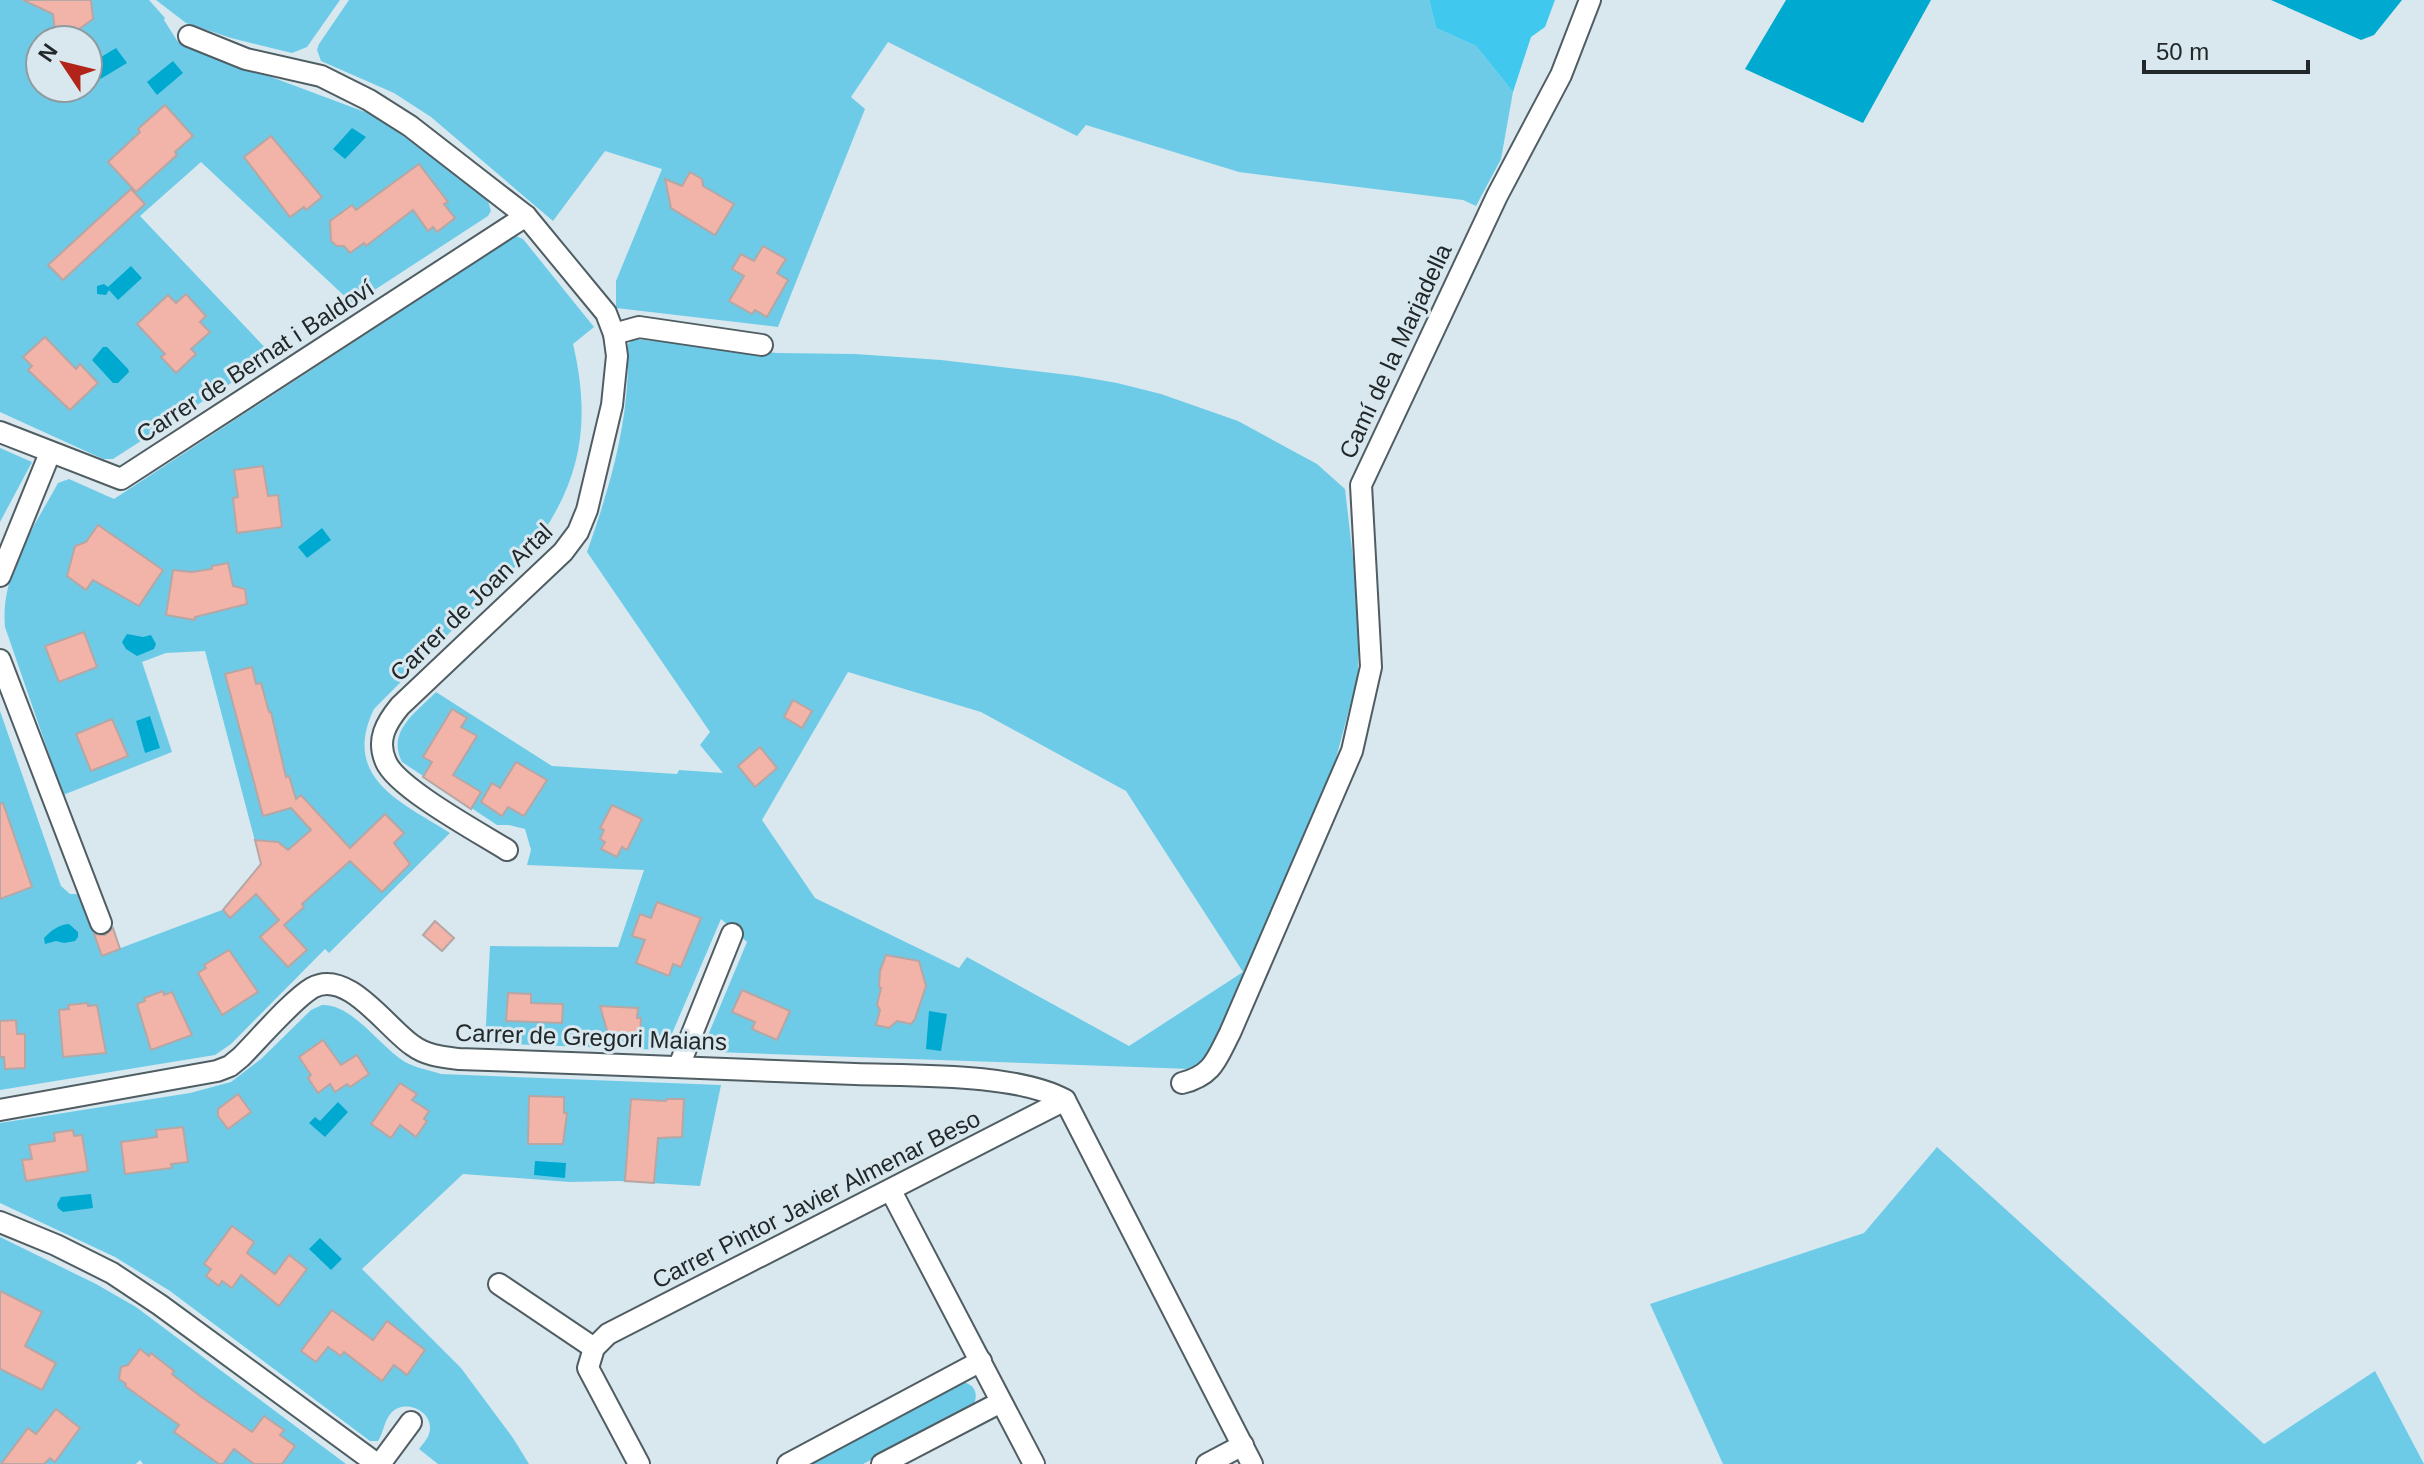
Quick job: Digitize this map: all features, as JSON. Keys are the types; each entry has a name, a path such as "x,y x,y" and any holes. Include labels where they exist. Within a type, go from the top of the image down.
{"street":[{"name":"Camí de la Marjadella","path":"1182,1083 1200,1078 1214,1065 1352,751 1371,667 1361,485 1497,196 1561,75 1590,0"},
{"name":"Carrer de Joan Artal","path":"189,36 246,59 321,76 369,100 446,152 526,216 606,313 614,334 617,356 612,405 592,495 578,532 563,552 400,706 388,721 381,740 386,763 405,785 507,850"},
{"name":"Carrer de Bernat i Baldoví","path":"0,432 121,479 526,216"},
{"path":"614,334 639,327 762,345"},
{"path":"0,576 50,453"},
{"path":"0,660 101,923"},
{"path":"679,1066 732,934"},
{"name":"Carrer de Gregori Maians","path":"0,1110 217,1071 230,1066 310,989 326,982 342,985 412,1045 431,1056 940,1078 1028,1085 1057,1095"},
{"path":"1057,1095 1252,1464"},
{"name":"Carrer Pintor Javier Almenar Beso","path":"594,1348 608,1334 891,1191 1057,1095"},
{"path":"891,1191 1034,1464"},
{"path":"0,1222 112,1273 379,1464 411,1422"},
{"path":"499,1284 594,1348 588,1368 639,1464"},
{"path":"788,1464 981,1361"},
{"path":"882,1464 1001,1402"},
{"path":"1207,1464 1243,1445"}],"shaded area":[{"path":"0,0 149,0 165,18 178,42 373,115 488,201 491,211 488,216 353,304 201,162 140,216 273,356 113,459 103,459 0,412"},
{"path":"156,0 340,0 307,47 292,53 186,23"},
{"path":"349,0 1429,0 1436,28 1476,46 1513,92 1501,159 1476,206 1463,200 1239,172 1086,125 1077,136 888,42 851,97 865,109 778,327 616,308 616,281 662,169 605,151 553,221 431,117 394,93 321,61 317,50 319,44"},
{"path":"1429,0 1555,0 1545,27 1531,37 1513,92 1476,46 1436,28"},
{"path":"1786,0 1931,0 1863,123 1745,69"},
{"path":"2271,0 2402,0 2374,35 2361,40"},
{"path":"116,48 127,63 104,77 104,55"},
{"path":"173,61 183,73 157,95 147,82"},
{"path":"352,128 366,137 345,159 333,149"},
{"path":"516,236 523,239 594,327 573,344 582,404 577,457 558,508 524,558 374,709 366,733 365,753 381,785 450,833 329,953 325,949 231,1044 215,1055 0,1090 0,711 61,886 70,894 79,894 102,955 222,910 261,864 205,651 166,653 142,662 172,752 63,795 5,627 5,608 13,570 58,483 69,479 114,499"},
{"path":"131,266 142,278 118,300 109,290 106,295 97,294 97,286 104,284 108,287"},
{"path":"634,339 777,353 941,360 1117,383 1161,394 1238,421 1317,464 1345,489 1359,610 1355,687 1320,804 1244,972 1223,1031 1201,1063 1191,1069 715,1052 706,1040 747,942 721,919 665,1050 485,1043 490,946 618,947 644,870 527,865 531,850 525,829 497,825 402,762 398,741 413,715 436,692 552,766 677,774 679,770 723,773 700,745 710,732 587,552 618,450 626,398 628,344","holes":["848,672 981,712 1126,791 1243,972 1129,1046 967,957 959,968 815,898 762,820"]},
{"path":"103,347 107,347 128,369 129,372 118,383 113,383 92,360"},
{"path":"0,448 32,462 0,522"},
{"path":"322,528 331,540 307,558 298,547"},
{"path":"127,634 151,635 156,644 154,649 137,656 122,642"},
{"path":"150,716 160,748 145,753 136,721"},
{"path":"69,924 78,932 75,941 45,944 44,938 50,933"},
{"path":"322,1005 344,1011 355,1018 405,1062 441,1074 721,1085 700,1186 619,1181 570,1182 463,1174 362,1269 461,1368 529,1464 438,1464 419,1449 428,1436 430,1426 424,1414 412,1407 398,1408 392,1412 378,1441 370,1441 170,1291 115,1257 0,1203 0,1123 190,1093 231,1082 261,1059 311,1010"},
{"path":"929,1011 947,1014 941,1051 926,1049"},
{"path":"338,1102 348,1112 325,1137 309,1123 315,1117 320,1121"},
{"path":"1937,1147 2264,1444 2375,1371 2424,1464 1723,1464 1650,1304 1864,1233"},
{"path":"535,1161 566,1163 565,1178 534,1175"},
{"path":"91,1194 93,1208 63,1212 58,1208 61,1197"},
{"path":"0,1237 136,1307 346,1464 143,1464 140,1460 136,1464 0,1464"},
{"path":"320,1238 342,1259 331,1270 309,1249"},
{"path":"962,1382 975,1390 973,1406 863,1464 803,1464"}],"building":[{"path":"23,0 91,0 93,19 86,24 54,24 53,14"},
{"path":"165,105 193,136 136,192 108,162"},
{"path":"271,136 322,197 306,210 304,207 290,217 244,157"},
{"path":"419,164 448,202 444,204 455,218 437,232 433,227 428,231 413,210 366,246 364,243 350,253 344,246 337,246 331,241 330,221 352,205 356,210"},
{"path":"690,172 702,179 703,186 734,204 715,235 671,208 665,179 682,186"},
{"path":"131,189 145,204 63,280 48,265"},
{"path":"763,246 786,259 777,273 788,280 767,317 755,310 752,314 729,301 744,276 732,269 741,254 754,261"},
{"path":"186,294 206,316 200,322 210,332 191,349 196,354 176,373 161,357 165,354 137,324 168,295 176,303"},
{"path":"45,337 76,369 80,364 98,383 70,410 28,370 32,366 23,357"},
{"path":"263,466 268,496 278,495 282,527 237,533 233,498 238,497 234,470"},
{"path":"98,525 163,570 139,606 93,580 86,590 67,576 75,546 86,542"},
{"path":"228,563 233,586 245,589 247,604 195,617 195,620 166,615 173,570 192,572"},
{"path":"84,632 97,667 59,682 45,646"},
{"path":"252,667 256,684 261,683 271,712 286,777 289,776 296,799 301,795 350,848 385,814 404,833 394,843 410,864 382,892 350,861 302,904 304,907 284,925 307,950 288,967 260,937 279,920 256,894 230,918 223,910 261,864 255,840 278,842 288,850 311,830 291,808 263,816 225,674"},
{"path":"793,700 812,711 802,728 784,717"},
{"path":"452,709 467,718 461,727 477,736 453,775 481,792 471,809 423,777 432,762 423,757"},
{"path":"112,719 128,756 91,771 76,734"},
{"path":"760,747 777,768 755,787 738,766"},
{"path":"516,762 547,780 524,816 508,807 502,816 481,802 492,783 500,788"},
{"path":"3,803 32,887 0,899 0,804"},
{"path":"612,805 642,819 627,850 622,847 617,857 601,849 605,842 600,839 604,830 600,828"},
{"path":"657,902 701,918 681,967 673,964 669,976 636,963 645,940 632,936 640,914 651,918"},
{"path":"435,921 454,938 442,951 423,935"},
{"path":"113,928 120,949 102,956 94,934 105,935"},
{"path":"229,950 258,992 222,1015 198,973 206,968 204,965"},
{"path":"886,955 919,961 926,986 911,1024 897,1021 889,1028 876,1025 880,1010 877,1005 881,988 880,971"},
{"path":"742,990 790,1011 777,1040 752,1029 755,1022 732,1012"},
{"path":"163,991 164,995 172,992 192,1035 151,1050 137,1004"},
{"path":"508,993 531,994 531,1003 563,1004 562,1023 506,1021"},
{"path":"88,1003 88,1006 97,1005 106,1053 63,1057 59,1010 69,1009 68,1005"},
{"path":"600,1006 638,1008 640,1035 608,1034"},
{"path":"16,1020 17,1034 25,1034 25,1068 5,1069 4,1057 0,1057 0,1021"},
{"path":"323,1040 341,1065 357,1055 369,1074 350,1087 347,1084 335,1092 330,1084 318,1093 299,1057"},
{"path":"400,1083 417,1094 412,1100 429,1111 424,1119 427,1121 416,1137 400,1125 391,1138 371,1124"},
{"path":"238,1094 251,1112 228,1129 218,1116 218,1109"},
{"path":"529,1096 564,1097 564,1113 567,1113 563,1144 528,1144"},
{"path":"631,1099 684,1099 682,1137 658,1138 654,1183 625,1181"},
{"path":"183,1127 188,1162 171,1164 172,1168 125,1174 121,1142 157,1137 156,1130"},
{"path":"73,1130 74,1136 82,1135 88,1171 26,1181 22,1160 32,1159 29,1145 55,1141 54,1133"},
{"path":"232,1226 254,1242 247,1253 275,1274 289,1255 307,1269 279,1306 241,1275 232,1288 222,1281 219,1286 206,1276 211,1269 204,1264"},
{"path":"0,1291 42,1312 25,1346 56,1363 42,1390 0,1369"},
{"path":"332,1310 373,1340 387,1321 425,1350 407,1375 394,1365 382,1381 344,1352 341,1356 328,1347 316,1362 301,1351"},
{"path":"140,1349 149,1356 151,1353 200,1396 252,1432 264,1416 284,1430 280,1435 295,1446 282,1464 254,1464 234,1449 223,1464 219,1464 174,1432 179,1425 119,1379 121,1367 128,1365"},
{"path":"56,1409 80,1428 55,1462 50,1458 44,1464 1,1464 28,1428 36,1434"}]}
